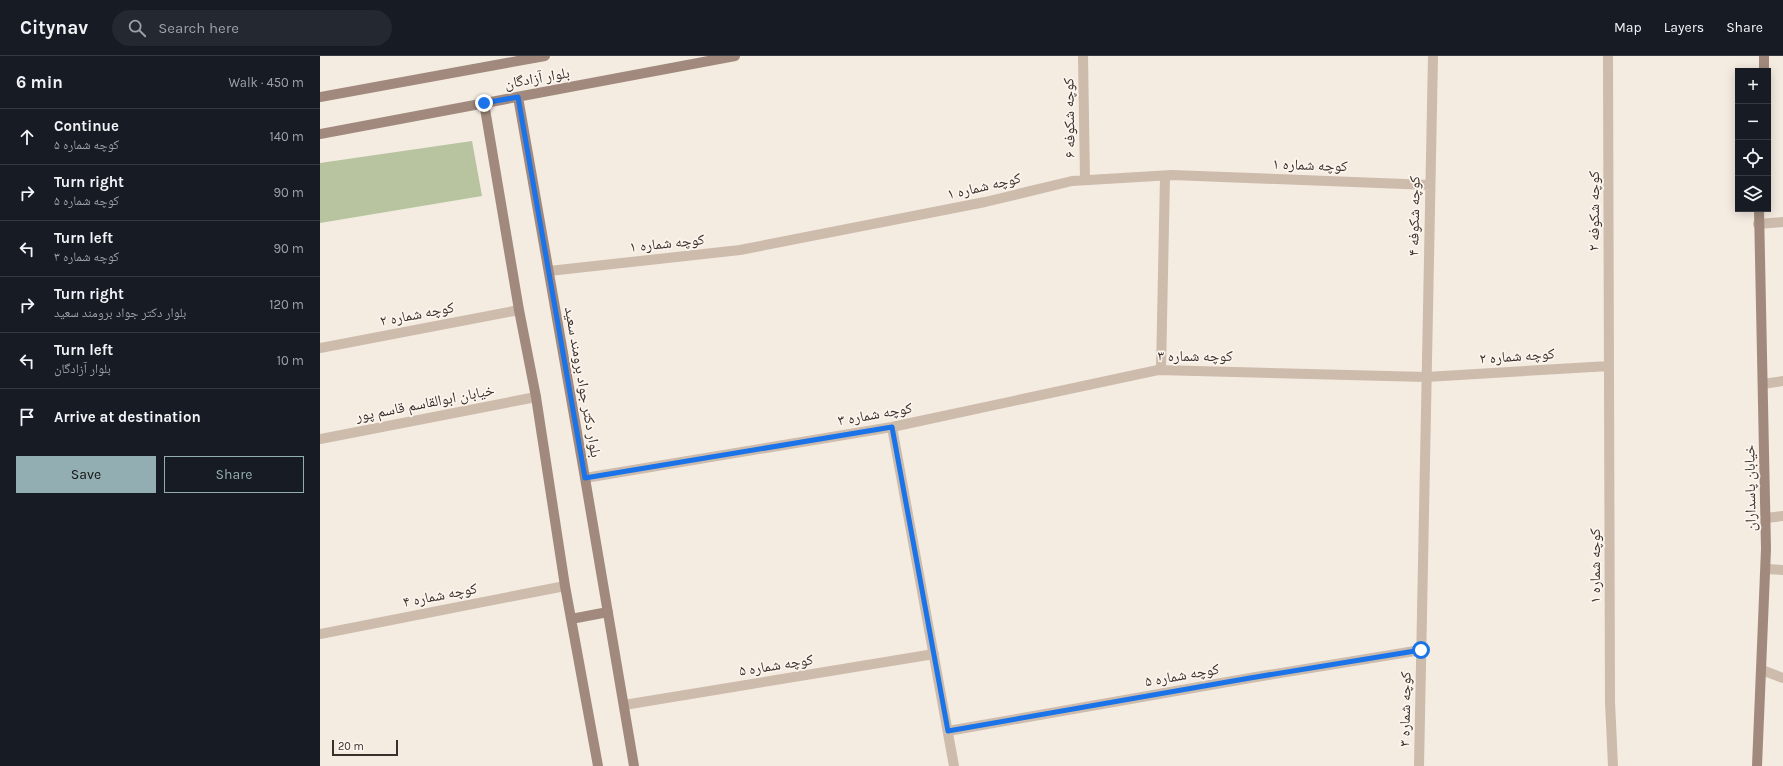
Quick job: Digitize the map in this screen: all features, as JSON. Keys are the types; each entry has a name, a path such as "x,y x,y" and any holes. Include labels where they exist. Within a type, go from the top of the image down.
{"street":[{"name":"بلوار آزادگان","path":"320,97 545,56"},
{"name":"بلوار آزادگان","path":"320,134 735,56"},
{"name":"کوچه شکوفه ۶","path":"1083,56 1085,180"},
{"name":"کوچه شکوفه ۴","path":"1426,377 1433,56"},
{"name":"کوچه شکوفه ۲","path":"1608,56 1609,366"},
{"path":"1764,56 1764,68"},
{"name":"بلوار دکتر جواد برومند سعید","path":"518,97 634,766"},
{"path":"484,103 519,310 536,397 565,586 598,766"},
{"name":"کوچه شماره ۱","path":"549,271 740,250 985,202 1072,181 1165,176 1430,184"},
{"path":"1161,370 1165,176"},
{"name":"خیابان پاسداران","path":"1757,766 1766,569 1759,212"},
{"path":"1758,224 1783,222"},
{"name":"کوچه شماره ۲","path":"320,348 519,310"},
{"name":"کوچه شماره ۱","path":"1609,366 1610,702 1613,766"},
{"name":"کوچه شماره ۲","path":"1426,377 1609,366"},
{"name":"کوچه شماره ۳","path":"585,478 892,427 1161,370 1426,377 1419,766"},
{"path":"1763,384 1783,381"},
{"name":"خیابان ابوالقاسم قاسم پور","path":"320,439 536,397"},
{"path":"892,427 954,766"},
{"path":"1766,518 1783,516"},
{"path":"1766,569 1783,570"},
{"name":"کوچه شماره ۴","path":"320,634 565,586"},
{"path":"571,619 608,612"},
{"name":"کوچه شماره ۵","path":"948,731 1250,678 1421,650"},
{"name":"کوچه شماره ۵","path":"624,705 934,654"},
{"path":"1762,670 1783,678"}],"green space":[{"path":"472,141 482,196 320,223 320,163"}],"route":[{"path":"484,103 518,97 585,478 892,427 948,731 1250,678 1421,650"}]}
